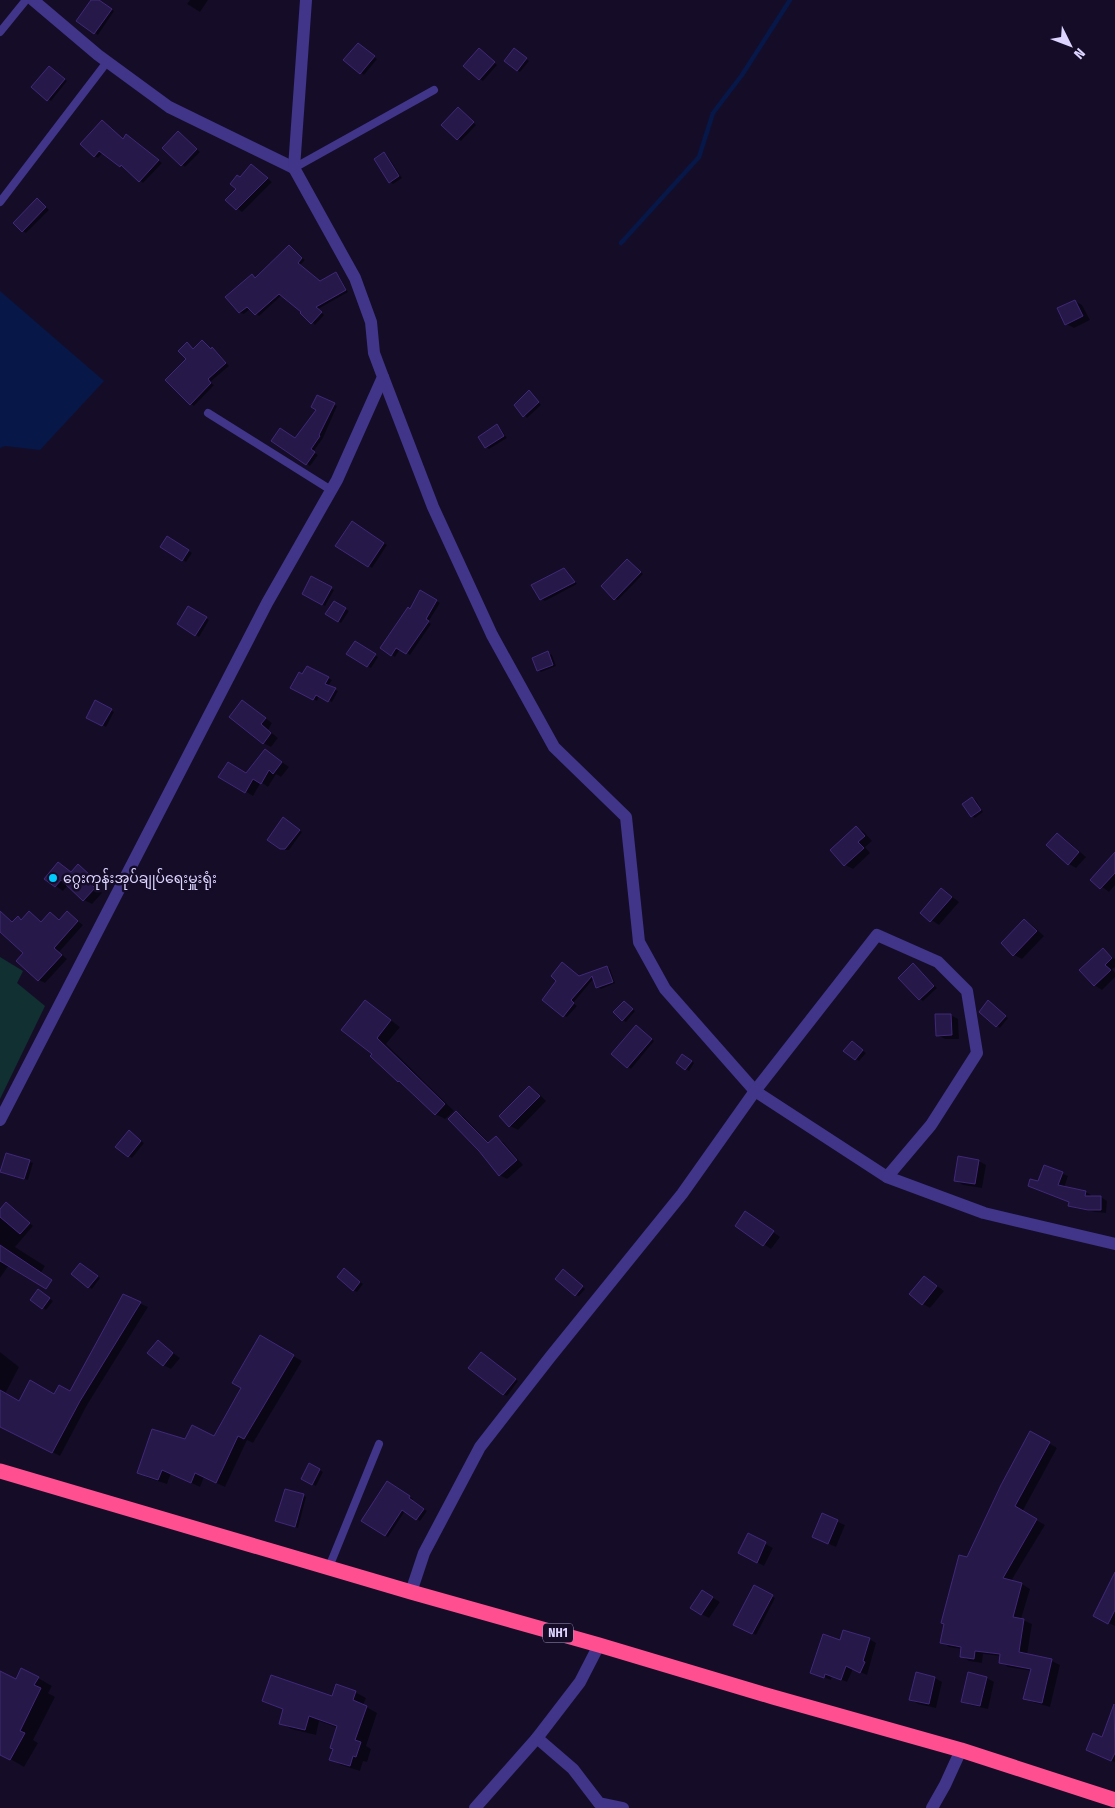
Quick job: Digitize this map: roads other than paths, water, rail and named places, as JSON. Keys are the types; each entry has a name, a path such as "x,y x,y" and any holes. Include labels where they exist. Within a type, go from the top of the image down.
{"highway":[{"name":"NH1","path":"0,1471 410,1592 599,1644 774,1697 961,1750 1115,1800"}],"street":[{"path":"33,0 108,62 169,107 294,168"},
{"path":"306,0 294,168 356,278 371,322 374,353 433,507 492,636 554,747 626,817 640,942 665,989 755,1091 887,1177 984,1213 1115,1244"},
{"path":"0,1120 263,611 330,490 383,376"},
{"path":"410,1592 424,1553 480,1447 682,1194 755,1091 878,936 938,962 967,991 977,1053 931,1125 887,1177"},
{"path":"475,1808 537,1738 580,1682 599,1644"},
{"path":"537,1738 573,1769 599,1802 623,1808"},
{"path":"932,1808 961,1750"}],"lane":[{"path":"0,32 26,0"},
{"path":"0,202 108,62"},
{"path":"294,168 434,90"},
{"path":"208,414 330,490"},
{"path":"329,1567 378,1444"}],"water":[{"path":"0,291 104,381 40,450 5,446 0,448"}],"waterway":[{"path":"621,243 699,157 713,113 742,75 790,0"}],"place":[{"name":"ဂွေးကုန်းအုပ်ချုပ်ရေးမှူးရုံး","path":"53,878"}]}
